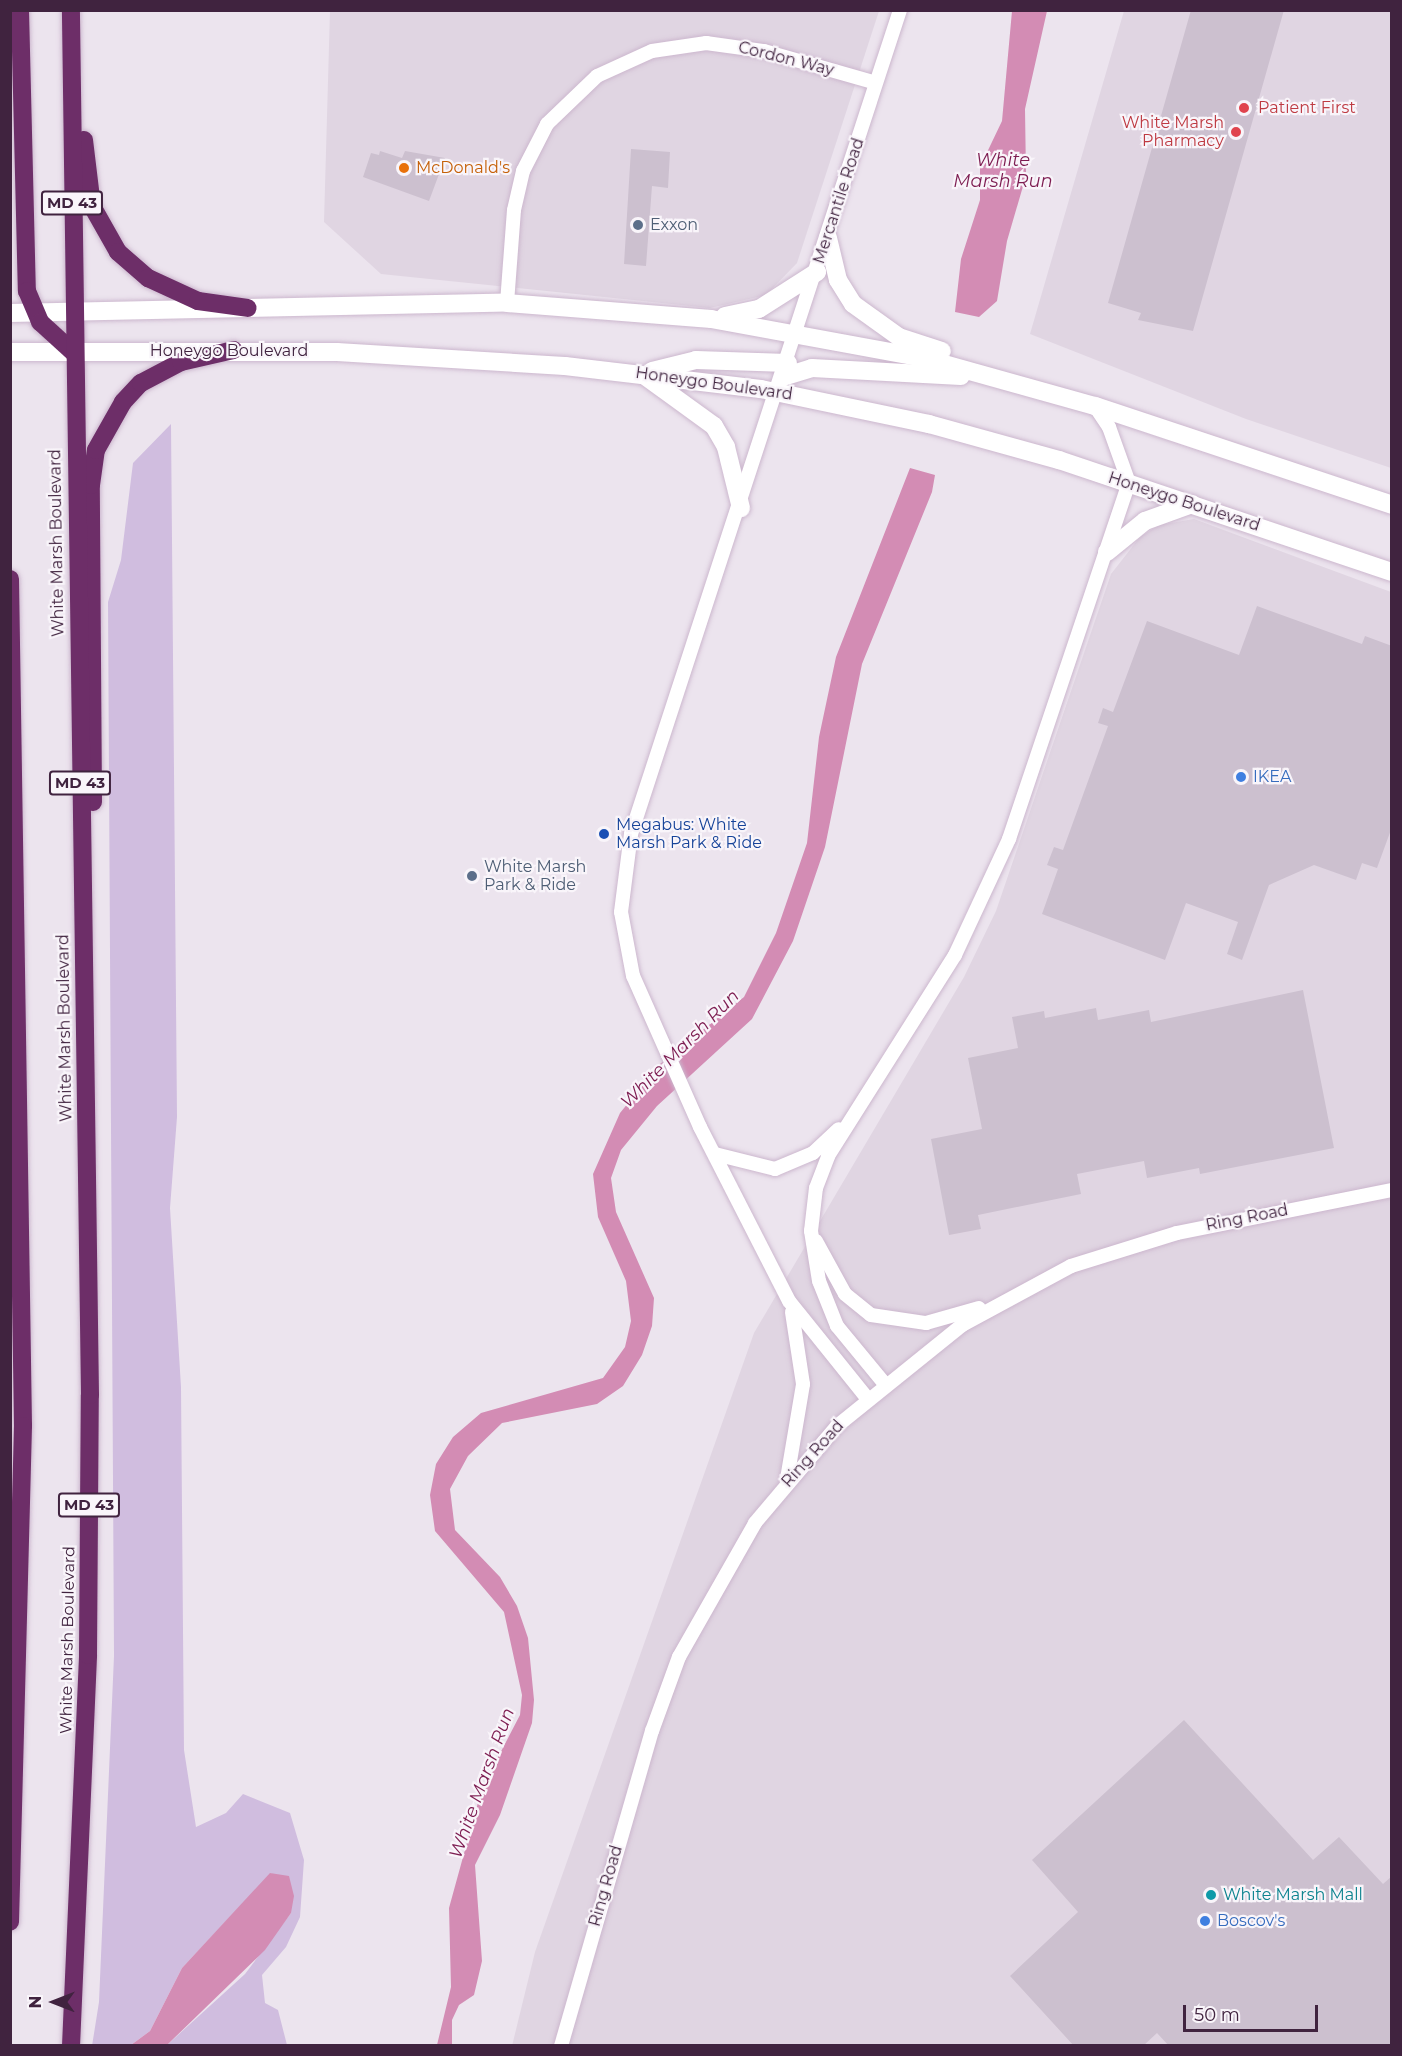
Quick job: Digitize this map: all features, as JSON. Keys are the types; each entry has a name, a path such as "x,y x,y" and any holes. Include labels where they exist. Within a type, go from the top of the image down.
{"highway":[{"path":"20,10 23,255 34,313 73,352"},
{"name":"White Marsh Boulevard","path":"71,10 73,352 83,965 89,1568 71,2046"},
{"path":"77,10 86,176 103,231 131,265 165,286 198,301 248,308"},
{"path":"83,965 91,907 91,484 96,450 141,383 181,362 234,350"},
{"path":"10,579 23,1426 10,1922"},
{"path":"10,696 14,735"}],"main road":[{"path":"828,238 838,280 870,321 899,338 1056,394"},
{"path":"711,319 759,309 817,272"},
{"path":"10,313 507,303 711,319 798,331 1056,394 1392,505"},
{"name":"Honeygo Boulevard","path":"10,352 234,350 502,360 641,374 783,377 929,424 1130,483 1392,573"},
{"path":"641,374 696,360 783,377 812,368 1002,379"},
{"path":"641,374 714,426 726,447 741,508"},
{"path":"1107,552 1136,525 1192,504"}],"street":[{"name":"Mercantile Road","path":"789,1301 700,1126 655,1028 626,954 621,912 626,860 900,10"},
{"name":"Cordon Way","path":"507,303 514,210 523,171 548,124 597,76 652,51 706,43 764,51 876,83"},
{"path":"884,1383 837,1326 819,1281 811,1231 822,1170 849,1121 917,1022 994,878 1130,483 1109,427 1095,406"},
{"path":"715,1154 775,1169 813,1153 849,1121"},
{"name":"Ring Road","path":"561,2046 660,1704 715,1587 786,1483 867,1398 884,1383 1001,1300 1130,1245 1392,1190"},
{"path":"811,1231 832,1277 871,1315 926,1323 1001,1300"},
{"path":"789,1301 867,1398"},
{"path":"786,1483 803,1384 789,1301"}],"shaded area":[{"path":"330,11 879,11 797,263 766,295 710,308 381,274 324,222"},
{"path":"1124,11 1391,11 1391,468 1246,419 1030,334"},
{"path":"171,424 177,1117 170,1208 181,1387 184,1750 196,1827 226,1813 243,1794 290,1813 304,1860 300,1917 286,1947 262,1975 265,2003 278,2010 287,2045 167,2045 245,1974 291,1913 271,1873 182,1968 150,2031 131,2045 92,2046 99,2002 114,1656 108,602 121,560 133,463"},
{"name":"White Marsh Mall","path":"1194,519 1391,592 1391,2045 512,2046 535,1952 754,1333 964,977 996,911 1111,574 1140,537 1159,525"}],"water":[{"name":"White Marsh Run","path":"1012,11 1047,11 1025,109 1026,176 1007,241 997,301 979,317 955,312 961,259 980,200 980,167 1002,121"},
{"name":"White Marsh Run","path":"910,468 935,475 932,492 862,664 825,847 793,941 752,1019 657,1106 621,1150 611,1178 616,1212 654,1298 652,1326 642,1355 623,1386 597,1404 502,1423 468,1456 450,1489 455,1530 500,1577 517,1606 528,1638 534,1700 532,1723 500,1815 475,1865 482,1961 474,1995 459,2005 452,2020 452,2046 437,2045 451,1987 449,1908 482,1788 520,1715 522,1695 504,1612 435,1531 430,1495 436,1464 453,1437 481,1413 603,1378 625,1347 631,1321 626,1281 598,1217 593,1174 620,1113 660,1064 744,997 776,933 807,843 819,737 836,657"},
{"path":"270,1873 289,1876 294,1896 291,1913 265,1950 167,2045 131,2045 150,2031 182,1968"}],"building":[{"path":"1191,10 1284,10 1193,331 1138,320 1141,313 1108,303"},
{"path":"631,149 670,152 668,188 652,186 646,266 624,264"},
{"name":"McDonald's","path":"380,151 402,158 405,151 445,158 429,201 363,177 371,153 379,155"},
{"name":"IKEA","path":"1257,606 1362,644 1365,636 1392,646 1392,827 1377,868 1362,863 1356,880 1314,865 1269,885 1242,960 1227,954 1238,922 1186,903 1165,960 1042,914 1058,869 1047,865 1054,847 1063,850 1108,726 1098,723 1103,708 1113,712 1147,621 1239,655"},
{"path":"1303,990 1334,1148 1200,1174 1199,1168 1147,1178 1144,1161 1077,1174 1081,1194 978,1215 981,1229 949,1235 931,1139 982,1129 968,1058 1018,1048 1012,1017 1044,1011 1045,1018 1096,1008 1098,1020 1149,1010 1151,1022"},
{"name":"White Marsh Mall","path":"1184,1720 1313,1860 1339,1837 1383,1884 1392,1876 1392,2046 1169,2046 1157,2033 1143,2046 1074,2046 1010,1976 1078,1912 1032,1860"}],"place":[{"name":"Patient First","path":"1244,108"},
{"name":"White Marsh Pharmacy","path":"1236,132"},
{"name":"McDonald's","path":"404,168"},
{"name":"Exxon","path":"638,225"},
{"name":"IKEA","path":"1241,777"},
{"name":"Megabus: White Marsh Park & Ride","path":"604,834"},
{"name":"White Marsh Park & Ride","path":"472,876"},
{"name":"White Marsh Mall","path":"1211,1895"},
{"name":"Boscov's","path":"1205,1921"}]}
